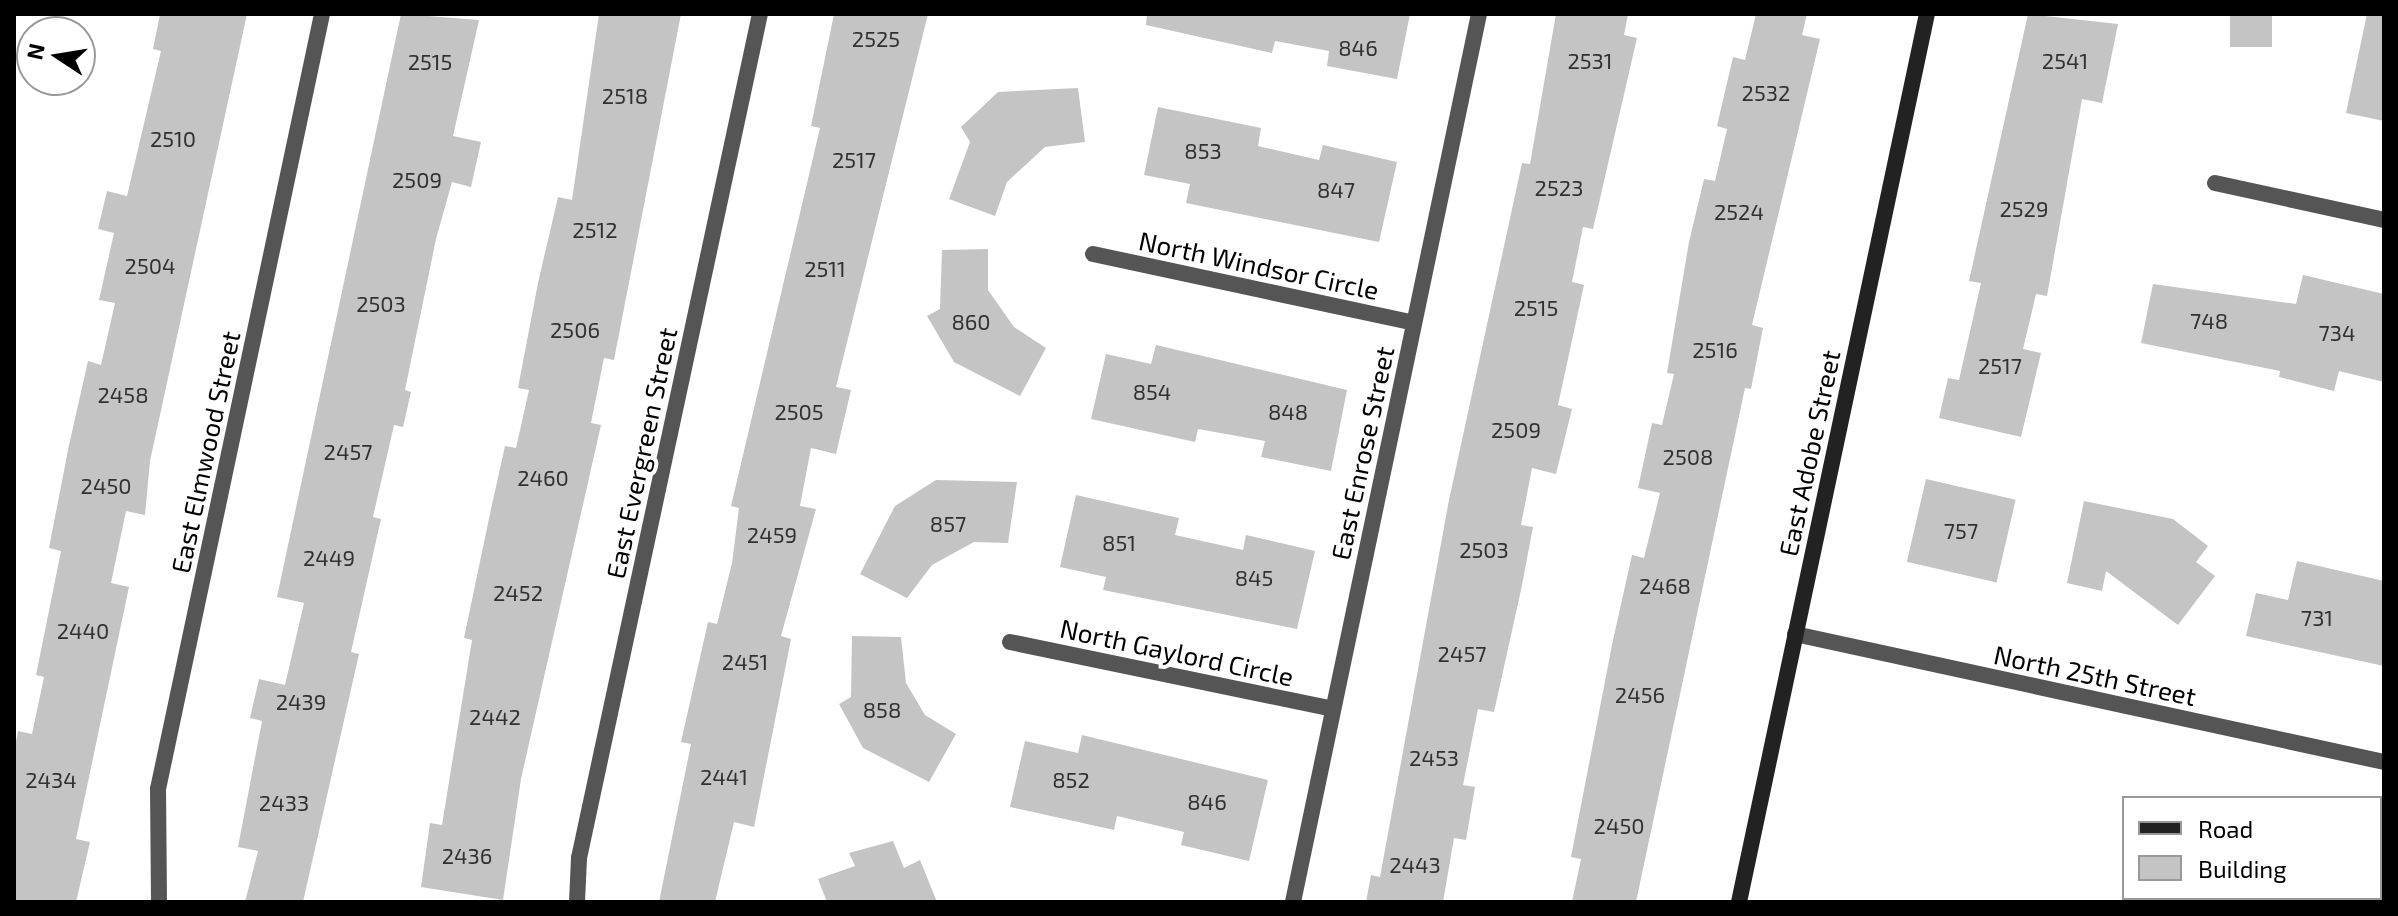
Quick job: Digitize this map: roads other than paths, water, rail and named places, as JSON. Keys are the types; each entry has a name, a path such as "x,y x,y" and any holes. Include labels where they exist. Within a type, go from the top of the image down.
{"street":[{"name":"East Elmwood Street","path":"159,902 158,789 322,14"},
{"name":"East Evergreen Street","path":"577,902 579,858 760,14"},
{"name":"East Enrose Street","path":"1293,902 1479,14"},
{"name":"East Adobe Street","path":"1739,902 1927,14"},
{"path":"2215,183 2384,220"},
{"name":"North Windsor Circle","path":"1093,254 1414,323"},
{"name":"North 25th Street","path":"1795,634 2384,762"},
{"name":"North Gaylord Circle","path":"1010,642 1333,709"}]}
